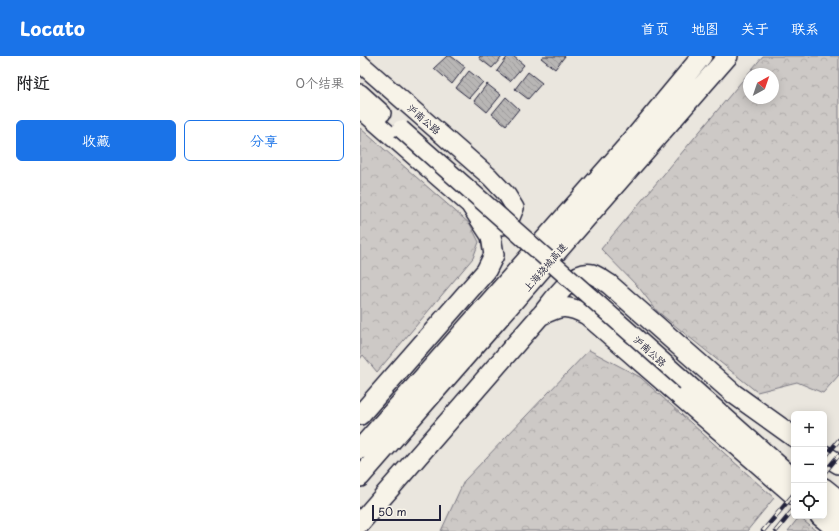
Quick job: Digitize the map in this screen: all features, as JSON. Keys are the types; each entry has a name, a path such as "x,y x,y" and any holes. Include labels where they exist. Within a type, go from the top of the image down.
{"highway":[{"name":"上海绕城高速","path":"360,449 634,138 702,56"},
{"name":"上海绕城高速","path":"360,477 728,56"},
{"path":"360,415 486,271 494,255 491,236 472,207"},
{"path":"360,523 565,286 578,276 592,274 609,284 734,394 791,435"},
{"path":"540,316 558,307 573,307 587,315 791,492"},
{"path":"827,457 839,464"},
{"path":"827,491 839,500"},
{"path":"824,519 838,531"}],"main road":[{"name":"沪南公路","path":"360,63 490,177 507,195 515,208 510,220 503,226 494,224 472,207 360,108"},
{"name":"沪南公路","path":"360,78 405,125 690,378 791,475"},
{"name":"沪南公路","path":"360,93 405,125"},
{"name":"沪南公路","path":"690,378 791,461"},
{"path":"827,492 839,503"},
{"path":"827,508 839,518"}],"green space":[{"path":"763,56 839,56 839,375 823,393 797,382 757,392 657,311 640,289 601,249 743,80 743,104 779,104 779,68 753,68"},
{"path":"360,128 470,224 479,242 473,258 377,372 363,355 360,359"},
{"path":"589,350 640,377 774,498 747,531 441,531 464,481"},
{"path":"797,519 801,519 816,531 788,531"}],"building":[{"path":"447,56 451,56 465,67 452,84 434,68"},
{"path":"480,56 503,56 492,68 479,58"},
{"path":"508,56 513,56 524,65 510,81 497,71"},
{"path":"543,56 565,56 555,69 541,58"},
{"path":"469,71 483,82 469,98 456,88"},
{"path":"528,72 542,83 528,99 515,89"},
{"path":"487,84 501,95 487,112 474,101"},
{"path":"506,97 519,109 506,125 492,114"}],"railway":[{"path":"827,454 839,440"},
{"path":"827,469 839,455"},
{"path":"763,531 791,498"},
{"path":"776,531 791,513"}]}
